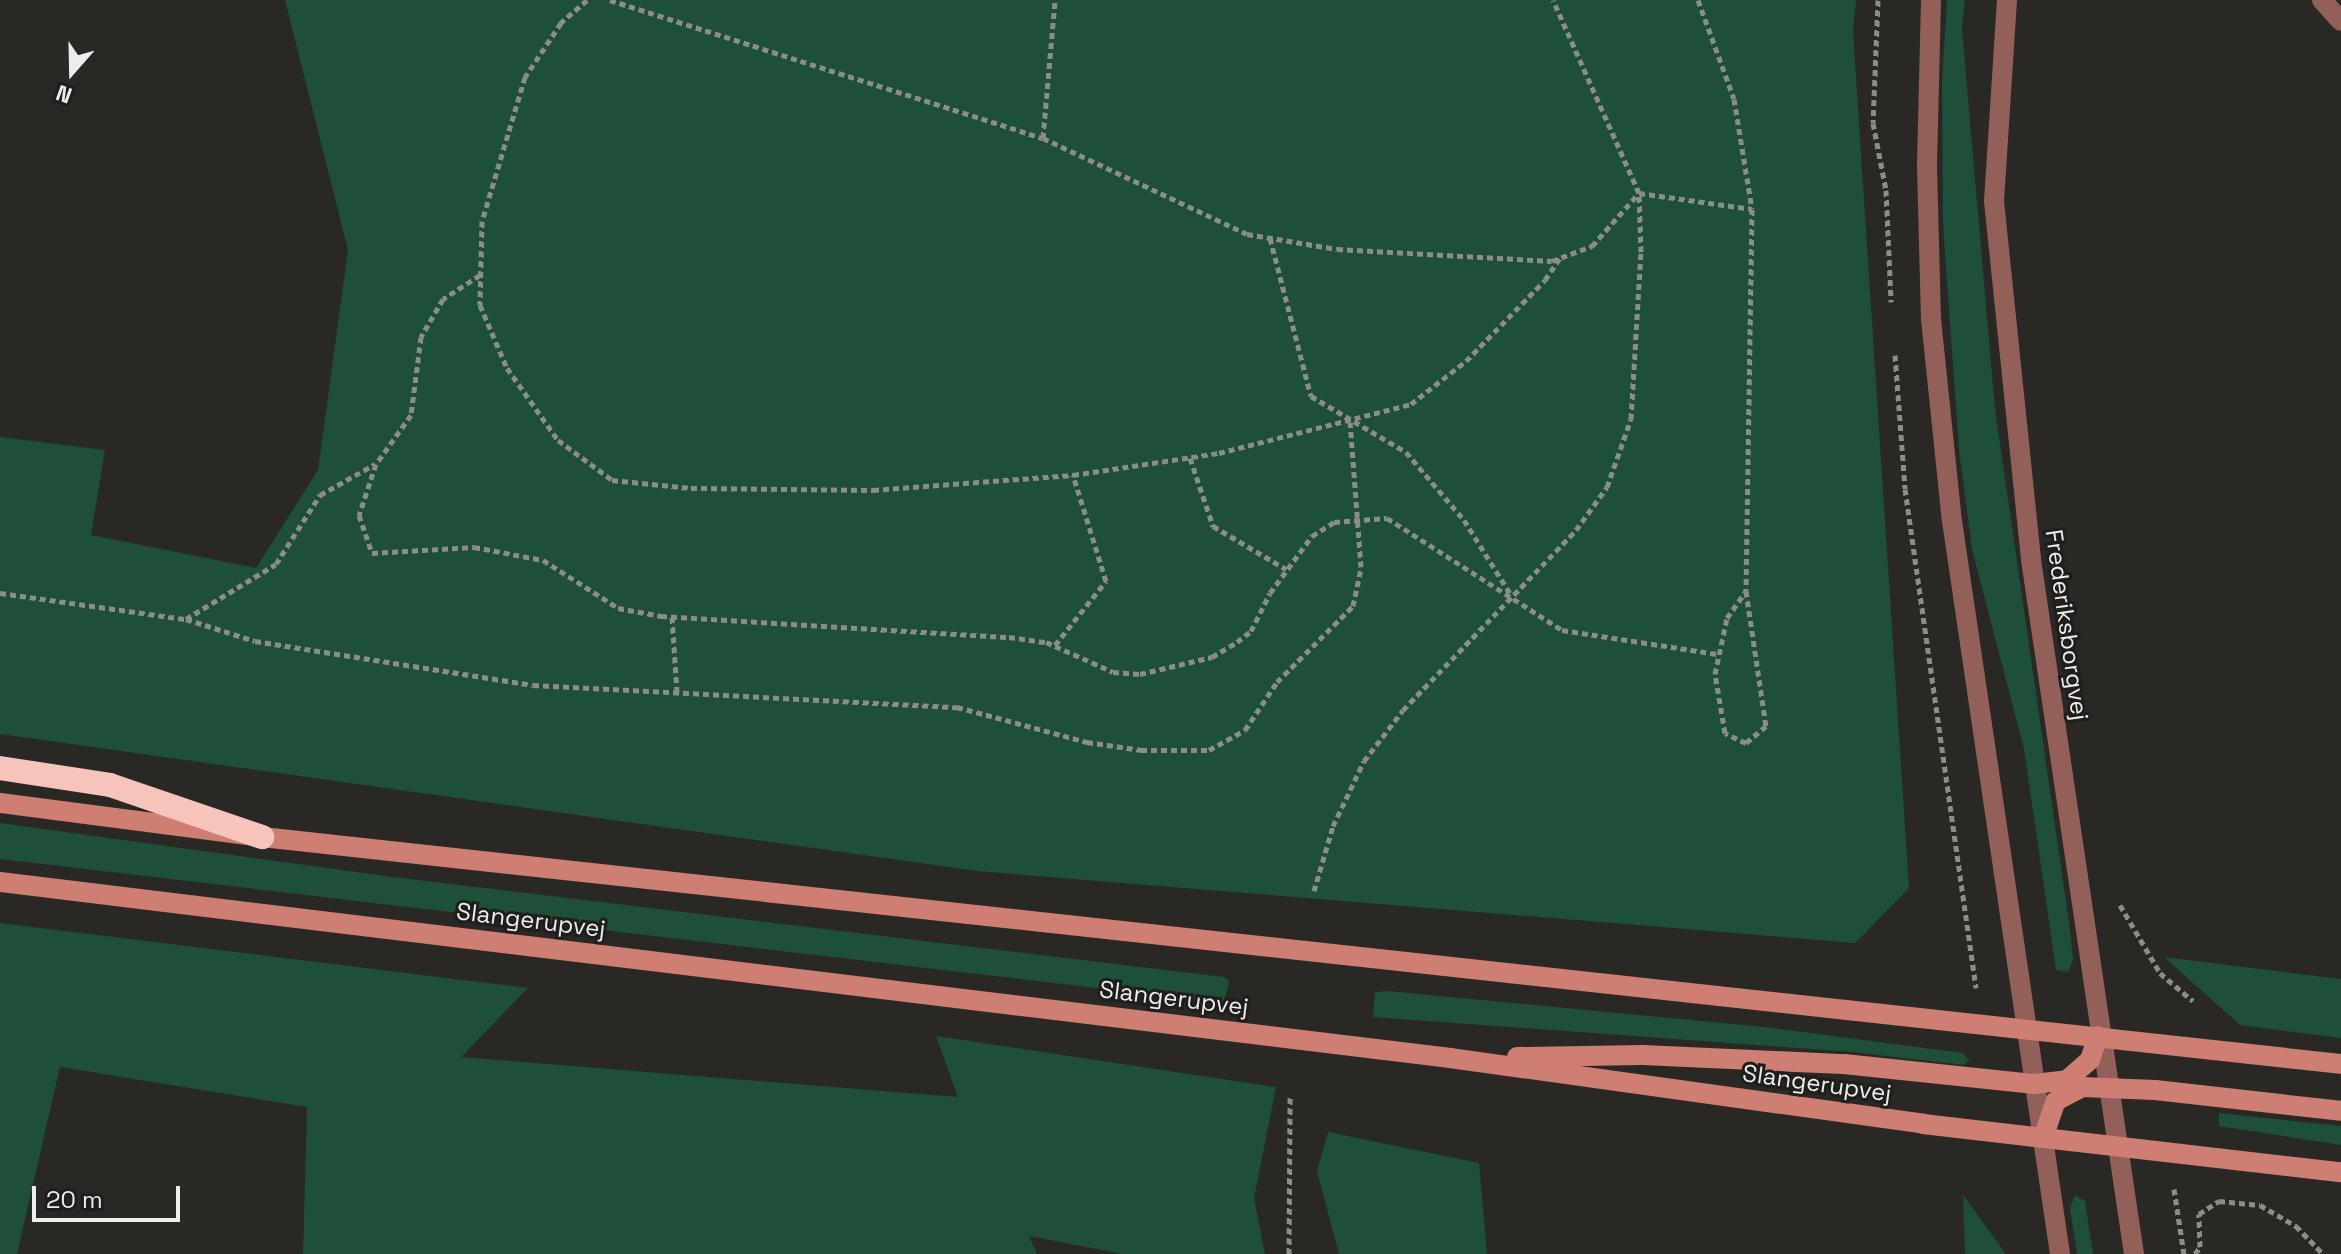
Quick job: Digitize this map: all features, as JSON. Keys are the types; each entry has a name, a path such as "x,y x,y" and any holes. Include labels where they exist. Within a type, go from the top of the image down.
{"highway":[{"path":"0,768 110,785 262,837"}],"main road":[{"path":"0,803 262,837 2341,1064"},
{"name":"Slangerupvej","path":"0,882 1450,1058 2043,1138 2341,1172"},
{"path":"1450,1058 1643,1055 1901,1068 2035,1084 2067,1080 2090,1060 2098,1036"},
{"path":"2043,1138 2056,1101 2082,1087 2108,1086 2341,1111"}],"street":[{"path":"1931,0 1927,151 1931,319 1954,536 2060,1254"},
{"name":"Frederiksborgvej","path":"2007,0 1994,201 2031,560 2098,1036 2134,1254"},
{"path":"2322,0 2341,21"}],"path":[{"path":"587,0 561,23 525,77 482,221 480,305 507,368 558,440 612,480 691,488 873,490 1073,475 1190,458 1350,422 1411,404 1422,396 1466,361 1545,280 1560,258"},
{"path":"610,0 1043,138 1247,234 1337,249 1560,258 1592,246 1639,193"},
{"path":"1043,138 1055,0"},
{"path":"1314,891 1333,826 1364,761 1403,710 1576,530 1607,487 1631,419 1641,252 1639,193 1553,0"},
{"path":"1698,0 1734,99 1752,209 1746,591 1766,726 1746,743 1725,733 1719,712 1717,654 1727,618 1746,591"},
{"path":"1878,0 1873,123 1886,190"},
{"path":"1639,193 1752,209"},
{"path":"1270,238 1311,396 1350,422 1406,452 1464,520 1511,596"},
{"path":"480,275 443,299 429,317 421,337 411,415 376,464 359,515 372,553 474,547 531,557 618,608 672,617 852,625 1055,645 1113,672 1164,670 1212,657 1251,631 1286,569 1312,536 1334,522 1387,518 1562,630 1717,654"},
{"path":"0,593 186,619 255,641 533,685 957,707 1087,742 1141,750 1209,750 1245,730 1277,682 1353,606 1361,567 1360,518 1351,480 1350,422"},
{"path":"1190,458 1213,526 1286,569"},
{"path":"186,619 276,564 320,495 376,464"},
{"path":"1055,645 1106,581 1073,475"},
{"path":"672,617 677,693"},
{"path":"2117,899 2160,973 2193,1001"},
{"path":"1289,1254 1290,1096"},
{"path":"2195,1254 2200,1247 2199,1214 2219,1201 2260,1205 2296,1226 2323,1254"},
{"path":"2182,1242 2184,1254"}],"green space":[{"path":"285,0 1856,0 1853,31 1909,888 1855,943 977,871 0,734 0,437 105,450 91,535 256,568 318,470 348,250"},
{"path":"1947,0 1965,0 1962,29 1995,409 2070,929 2073,960 2068,972 2056,970 2024,749 1972,549 1959,450 1943,224 1942,81"},
{"path":"0,823 393,877 1224,977 1229,981 1224,1003 0,859"},
{"path":"0,923 528,988 461,1057 958,1097 936,1036 1276,1087 1254,1198 1265,1254 1123,1254 1029,1236 1037,1254 303,1254 307,1107 60,1067 17,1254 0,1254"},
{"path":"2164,957 2341,979 2341,1038 2240,1025"},
{"path":"1375,992 1764,1027 1963,1053 1969,1061 1964,1065 1852,1052 1373,1017"},
{"path":"2219,1113 2341,1126 2341,1145 2219,1126"},
{"path":"1328,1132 1479,1163 1487,1254 1339,1254 1317,1171"},
{"path":"1963,1195 2006,1254 1965,1254"},
{"path":"2075,1195 2085,1201 2093,1254 2077,1254 2070,1208"}]}
